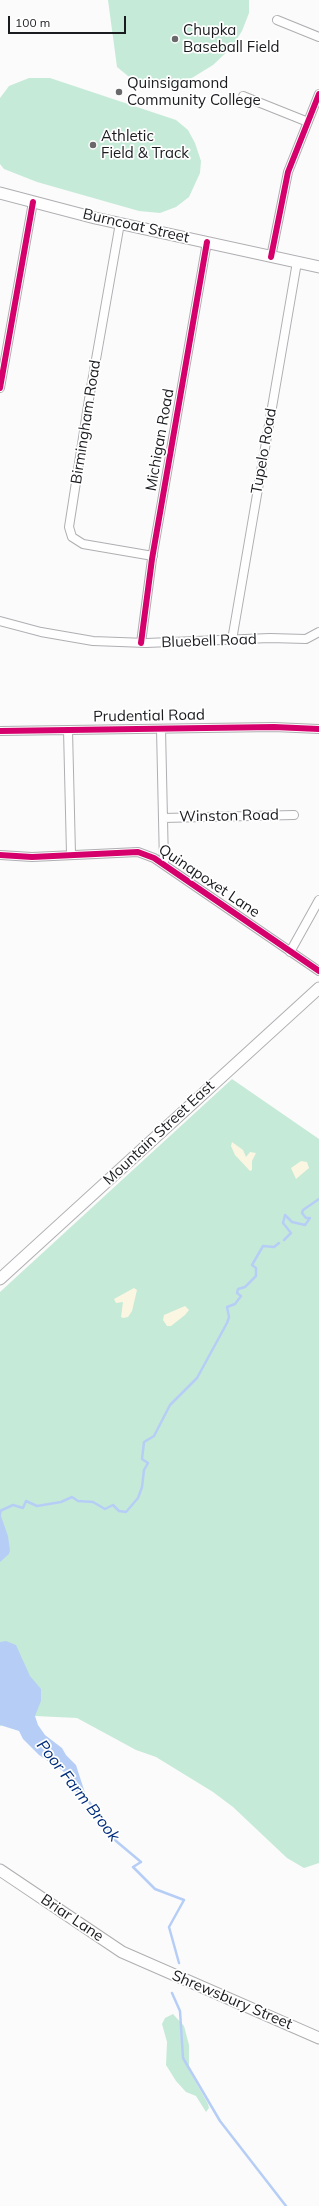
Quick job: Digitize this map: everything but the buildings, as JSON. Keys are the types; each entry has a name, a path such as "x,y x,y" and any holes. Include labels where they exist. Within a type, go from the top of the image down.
{"main road":[{"name":"Burncoat Street","path":"0,193 120,223 319,267"},
{"name":"Mountain Street East","path":"0,1279 319,988"},
{"name":"Briar Lane","path":"0,1870 94,1935 145,1963"},
{"name":"Shrewsbury Street","path":"145,1963 319,2038"}],"street":[{"path":"277,20 319,37"},
{"path":"271,257 288,172 319,94"},
{"path":"243,96 308,122"},
{"path":"0,388 33,202"},
{"name":"Birmingham Road","path":"120,223 89,399 69,526 72,537 83,544 153,556"},
{"name":"Michigan Road","path":"141,643 153,556 207,242"},
{"name":"Tupelo Road","path":"232,640 297,262"},
{"name":"Bluebell Road","path":"0,621 93,641 141,643 306,639 319,632"},
{"name":"Prudential Road","path":"0,731 298,727 319,729"},
{"path":"162,729 164,864"},
{"path":"68,730 71,854"},
{"name":"Winston Road","path":"163,818 294,815"},
{"name":"Quinapoxet Lane","path":"0,856 32,857 138,852 154,858 164,864 319,972"},
{"path":"290,952 319,900"}],"green space":[{"name":"Chupka Baseball Field","path":"108,0 249,0 249,13 242,31 231,48 213,65 187,81 169,87 148,87 128,76 117,67"},
{"name":"Athletic Field & Track","path":"29,78 50,78 176,120 188,130 195,143 201,161 200,173 189,197 176,207 160,213 139,211 37,182 4,169 0,164 0,98 9,86"},
{"path":"232,1079 319,1139 319,1863 304,1868 287,1858 233,1807 213,1792 156,1757 136,1750 77,1718 35,1716 0,1726 0,1292"},
{"path":"173,2014 184,2026 189,2045 189,2070 208,2104 209,2108 206,2112 196,2096 186,2092 176,2081 166,2065 167,2042 162,2024 165,2018"}],"sand":[{"path":"232,1142 243,1150 246,1157 250,1152 256,1153 252,1161 252,1170 250,1171 235,1155 231,1146"},
{"path":"301,1161 307,1162 309,1168 296,1179 291,1168"},
{"path":"134,1288 137,1290 132,1311 128,1317 123,1318 121,1317 123,1302 116,1303 114,1299"},
{"path":"185,1306 189,1310 185,1315 171,1326 167,1326 163,1320 164,1315"}],"water":[{"path":"0,1510 2,1510 1,1516 8,1536 10,1550 9,1554 0,1562"},
{"path":"6,1641 16,1645 30,1676 41,1689 41,1701 35,1716 38,1725 45,1735 62,1748 66,1755 76,1765 86,1796 77,1793 63,1771 39,1755 23,1739 19,1731 0,1725 0,1642"}],"waterway":[{"path":"284,1240 291,1233 283,1223 285,1215 292,1222 305,1225 310,1218 306,1218 302,1213 303,1210 319,1199"},
{"path":"0,1511 13,1505 23,1508 26,1501 37,1506 61,1502 72,1497 78,1501 93,1502 105,1509 113,1505 119,1511 126,1512 138,1498 142,1487 144,1470 148,1463 142,1459 144,1442 154,1436 170,1405 197,1378 227,1323 229,1317 227,1307 235,1304 241,1296 237,1293 238,1289 245,1287 256,1276 256,1268 252,1265 263,1246 274,1247 279,1243"},
{"name":"Poor Farm Brook","path":"83,1793 116,1841 141,1862 133,1867 155,1889 184,1900 169,1927 179,1963"},
{"name":"Poor Farm Brook","path":"172,1993 180,2011 183,2058 220,2121 286,2206"}],"cycle path":[{"path":"271,257 288,172 319,94"},
{"path":"0,388 33,202"},
{"path":"141,643 152,559 207,242"},
{"path":"0,731 274,727 319,729"},
{"path":"0,855 32,857 138,852 154,858 319,971"}],"place":[{"name":"Chupka Baseball Field","path":"175,39"},
{"name":"Quinsigamond Community College","path":"119,92"},
{"name":"Athletic Field & Track","path":"93,145"}]}
